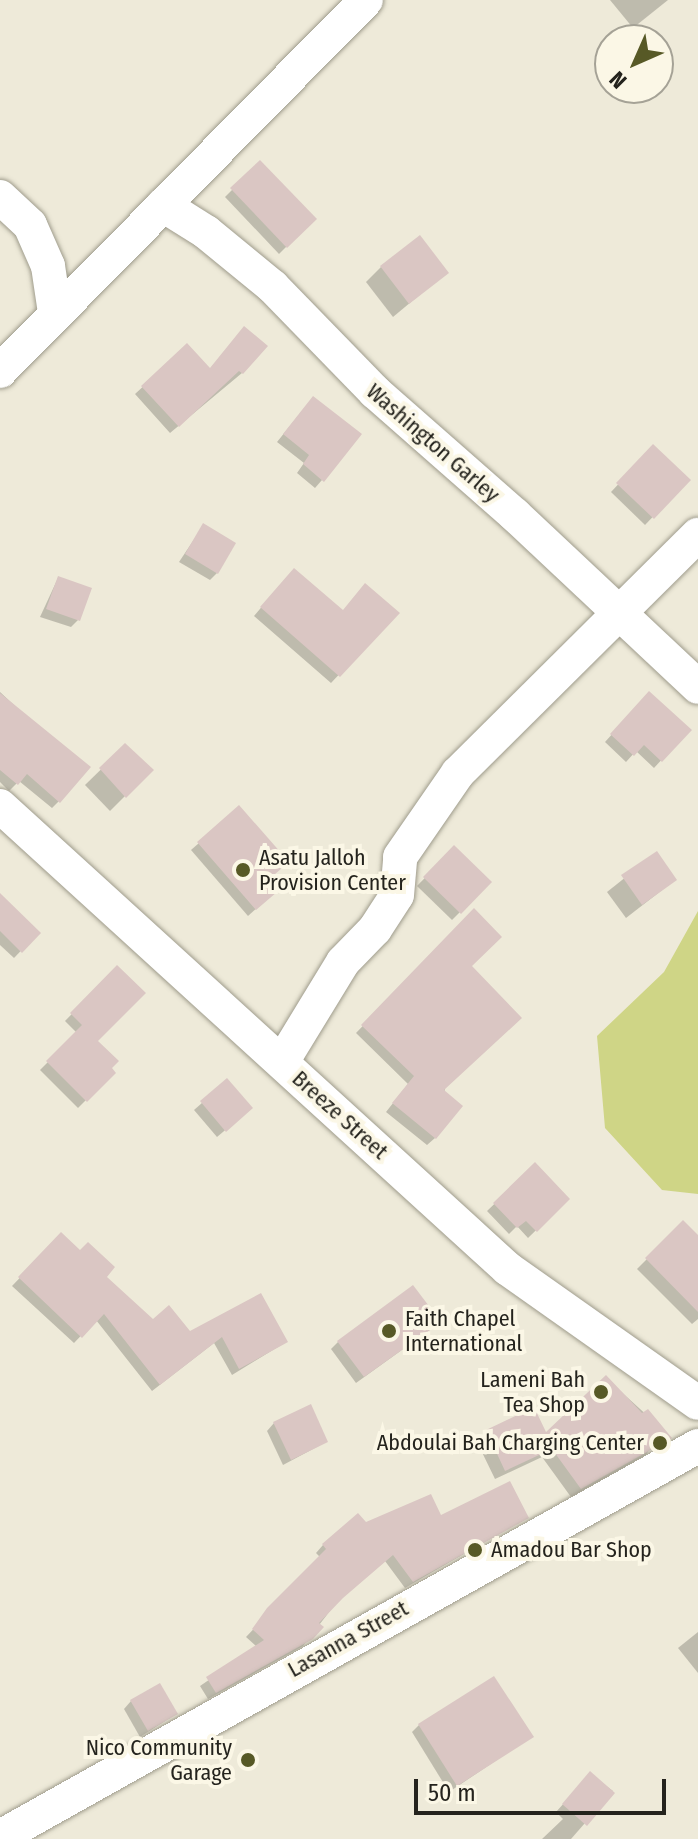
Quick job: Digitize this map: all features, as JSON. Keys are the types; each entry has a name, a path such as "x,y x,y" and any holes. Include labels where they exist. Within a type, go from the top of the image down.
{"street":[{"path":"0,371 366,0"},
{"path":"0,197 30,225 48,266 55,313"},
{"name":"Washington Garley","path":"163,205 273,287 375,392 698,687"},
{"path":"282,1062 343,962 375,929 397,895 400,857 441,795 616,612 698,535"},
{"name":"Breeze Street","path":"0,806 508,1269 698,1403"},
{"name":"Lasanna Street","path":"0,1837 698,1446"}],"green space":[{"path":"698,911 698,1194 662,1190 605,1128 597,1036 664,972"}],"building":[{"path":"260,160 317,219 287,248 230,188"},
{"path":"420,235 449,273 409,304 380,266"},
{"path":"244,326 268,346 243,374 239,371 179,427 141,386 187,343 210,368"},
{"path":"313,396 362,434 324,482 303,464 309,455 283,434"},
{"path":"653,444 691,480 654,519 616,483"},
{"path":"203,523 236,543 218,574 185,554"},
{"path":"294,568 343,610 365,583 400,613 340,677 260,607"},
{"path":"58,576 92,588 80,621 46,609"},
{"path":"649,691 692,730 662,762 644,745 634,756 610,734"},
{"path":"0,693 91,767 60,803 27,774 18,785 0,770"},
{"path":"125,743 154,770 126,798 99,768"},
{"path":"239,805 289,862 267,881 277,892 256,910 197,842"},
{"path":"454,845 492,882 461,914 423,877"},
{"path":"657,851 677,880 642,905 621,875"},
{"path":"0,893 41,933 22,953 0,931"},
{"path":"474,908 502,937 472,966 522,1018 444,1090 463,1106 436,1139 392,1103 414,1076 361,1025"},
{"path":"117,965 146,993 98,1041 119,1061 112,1068 116,1073 87,1102 46,1061 82,1025 70,1013"},
{"path":"227,1078 253,1108 226,1132 200,1101"},
{"path":"535,1162 570,1199 537,1232 526,1221 517,1228 493,1203"},
{"path":"683,1220 698,1235 698,1312 645,1258"},
{"path":"61,1232 80,1250 88,1242 115,1267 107,1277 153,1319 169,1305 190,1331 261,1293 288,1342 239,1369 222,1337 160,1385 104,1314 82,1338 18,1277"},
{"name":"Faith Chapel International","path":"413,1285 441,1322 364,1377 337,1341"},
{"path":"606,1375 642,1413 648,1409 672,1438 581,1489 552,1449 505,1471 486,1430 534,1407 546,1432"},
{"path":"311,1404 328,1442 291,1460 273,1422"},
{"path":"510,1481 529,1518 413,1582 393,1555 319,1623 324,1627 313,1639 216,1693 206,1677 264,1640 252,1629 267,1608 326,1549 322,1544 358,1513 366,1522 431,1494 441,1515"},
{"path":"494,1676 534,1737 457,1786 418,1724"},
{"path":"160,1683 178,1714 148,1731 130,1700"},
{"path":"590,1771 615,1793 587,1826 562,1804"}],"place":[{"name":"Asatu Jalloh Provision Center","path":"243,870"},
{"name":"Faith Chapel International","path":"389,1331"},
{"name":"Lameni Bah Tea Shop","path":"601,1392"},
{"name":"Abdoulai Bah Charging Center","path":"660,1443"},
{"name":"Amadou Bar Shop","path":"475,1550"},
{"name":"Nico Community Garage","path":"248,1760"}]}
